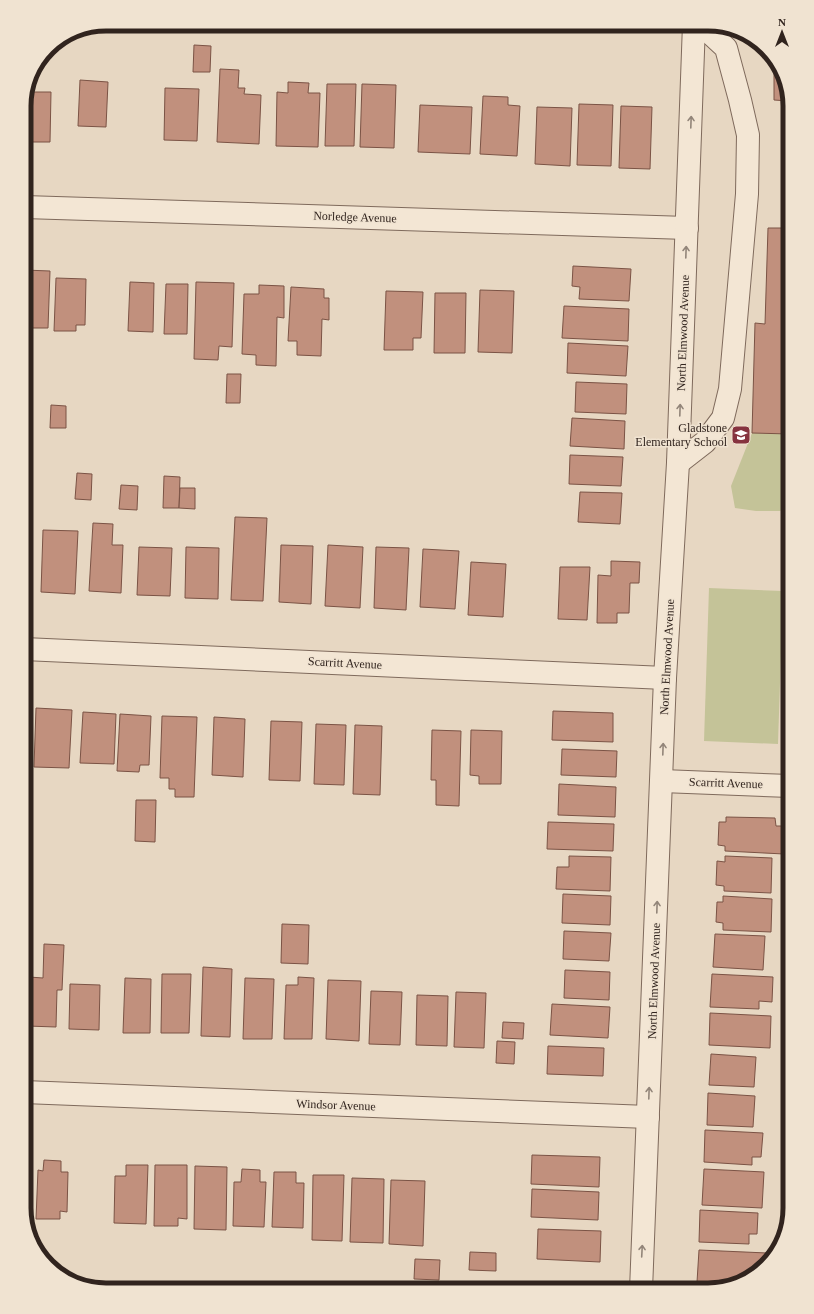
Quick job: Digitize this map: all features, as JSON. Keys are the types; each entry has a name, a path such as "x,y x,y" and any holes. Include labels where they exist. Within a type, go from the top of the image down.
{"street":[{"name":"North Elmwood Avenue","path":"640,1283 662,781 665,678 678,463 694,31"},
{"path":"678,463 704,442 723,418 730,389 747,194 748,136 738,92 726,48 708,31"},
{"name":"Norledge Avenue","path":"31,207 687,228"},
{"name":"Scarritt Avenue","path":"31,649 665,678"},
{"name":"Scarritt Avenue","path":"662,781 783,786"},
{"name":"Windsor Avenue","path":"31,1092 648,1117"}],"green space":[{"path":"752,433 783,434 783,509 780,511 756,511 735,508 731,486"},
{"path":"709,588 783,591 778,744 704,741"}],"building":[{"path":"194,45 211,46 210,72 193,72"},
{"path":"220,69 239,70 238,88 245,88 244,94 261,95 259,144 217,142"},
{"path":"774,71 779,82 783,101 774,100"},
{"path":"80,80 108,82 106,127 78,126"},
{"path":"288,82 309,83 308,93 320,93 318,147 276,146 277,92 288,93"},
{"path":"327,84 356,84 354,146 325,146"},
{"path":"362,84 396,85 394,148 360,147"},
{"path":"165,88 199,89 197,141 164,140"},
{"path":"32,92 51,92 50,142 31,142"},
{"path":"483,96 508,97 508,105 520,106 517,156 480,154"},
{"path":"579,104 613,105 611,166 577,165"},
{"path":"420,105 472,107 470,154 418,152"},
{"path":"621,106 652,107 650,169 619,168"},
{"path":"537,107 572,108 570,166 535,164"},
{"path":"768,228 783,228 783,434 752,433 755,323 765,324"},
{"path":"573,266 631,269 629,301 579,299 580,287 572,286"},
{"path":"31,270 50,271 48,328 31,328"},
{"path":"56,278 86,279 85,325 76,325 76,331 54,331"},
{"path":"130,282 154,283 153,332 128,331"},
{"path":"196,282 234,283 232,347 219,346 218,360 194,359"},
{"path":"166,284 188,284 187,334 164,334"},
{"path":"259,285 284,286 284,318 277,317 276,366 256,365 256,355 242,354 244,294 259,294"},
{"path":"291,287 324,289 324,298 329,298 329,320 322,319 321,356 297,355 297,341 288,341"},
{"path":"480,290 514,291 512,353 478,352"},
{"path":"386,291 423,292 421,338 413,338 413,350 384,350"},
{"path":"435,293 466,293 465,353 434,353"},
{"path":"564,306 629,309 628,341 562,338"},
{"path":"568,343 628,346 626,376 567,373"},
{"path":"227,374 241,374 240,403 226,403"},
{"path":"576,382 627,384 626,414 575,412"},
{"path":"51,405 66,406 66,428 50,428"},
{"path":"572,418 625,421 624,449 570,446"},
{"path":"570,455 623,457 621,486 569,484"},
{"path":"77,473 92,474 91,500 75,499"},
{"path":"164,476 180,477 179,508 163,508"},
{"path":"121,485 138,486 137,510 119,509"},
{"path":"180,488 195,488 195,509 179,508"},
{"path":"580,492 622,493 620,524 578,522"},
{"path":"235,517 267,518 263,601 231,600"},
{"path":"93,523 113,524 112,545 123,545 121,593 89,591"},
{"path":"43,530 78,531 75,594 41,592"},
{"path":"281,545 313,546 311,604 279,602"},
{"path":"328,545 363,547 360,608 325,606"},
{"path":"139,547 172,548 170,596 137,595"},
{"path":"186,547 219,548 218,599 185,598"},
{"path":"376,547 409,548 406,610 374,608"},
{"path":"423,549 459,551 455,609 420,607"},
{"path":"611,561 640,562 639,583 630,583 629,613 617,613 617,623 597,623 598,575 611,576"},
{"path":"471,562 506,564 503,617 468,615"},
{"path":"560,567 590,567 587,620 558,619"},
{"path":"36,708 72,710 69,768 34,767"},
{"path":"553,711 613,713 613,742 552,740"},
{"path":"83,712 116,714 114,764 80,763"},
{"path":"120,714 151,716 149,765 140,765 139,772 117,771"},
{"path":"162,716 197,717 194,797 175,797 175,789 169,789 169,778 160,778"},
{"path":"214,717 245,719 243,777 212,775"},
{"path":"271,721 302,722 300,781 269,780"},
{"path":"316,724 346,725 344,785 314,784"},
{"path":"355,725 382,726 380,795 353,794"},
{"path":"432,730 461,731 459,806 436,805 436,780 431,780"},
{"path":"471,730 502,731 501,784 479,784 479,776 470,775"},
{"path":"562,749 617,751 616,777 561,775"},
{"path":"559,784 616,787 615,817 558,815"},
{"path":"136,800 156,800 155,842 135,841"},
{"path":"726,817 775,818 776,826 783,826 783,854 725,851 725,846 718,845 719,822 726,822"},
{"path":"548,822 614,824 613,851 547,849"},
{"path":"569,856 611,857 610,891 556,889 557,867 569,867"},
{"path":"725,856 772,858 771,893 724,891 724,886 716,885 717,861 725,862"},
{"path":"563,894 611,896 610,925 562,923"},
{"path":"723,896 772,899 771,932 723,930 723,923 716,922 717,902 723,902"},
{"path":"282,924 309,925 308,964 281,963"},
{"path":"564,931 611,933 609,961 563,959"},
{"path":"715,934 765,936 763,970 713,967"},
{"path":"44,944 64,945 62,990 57,990 56,1027 31,1026 31,977 43,978"},
{"path":"203,967 232,969 230,1037 201,1036"},
{"path":"565,970 610,972 609,1000 564,998"},
{"path":"162,974 191,974 189,1033 161,1033"},
{"path":"712,974 773,977 772,1002 759,1001 759,1009 710,1007"},
{"path":"298,977 314,978 312,1039 284,1039 286,985 298,985"},
{"path":"125,978 151,979 150,1033 123,1033"},
{"path":"245,978 274,979 272,1039 243,1039"},
{"path":"328,980 361,981 359,1041 326,1039"},
{"path":"70,984 100,985 99,1030 69,1029"},
{"path":"371,991 402,992 400,1045 369,1044"},
{"path":"456,992 486,993 484,1048 454,1047"},
{"path":"417,995 448,996 447,1046 416,1045"},
{"path":"552,1004 610,1007 608,1038 550,1035"},
{"path":"710,1013 771,1016 770,1048 709,1045"},
{"path":"503,1022 524,1023 523,1039 502,1038"},
{"path":"497,1041 515,1042 514,1064 496,1063"},
{"path":"548,1046 604,1048 603,1076 547,1074"},
{"path":"711,1054 756,1057 754,1087 709,1085"},
{"path":"708,1093 755,1096 753,1127 707,1125"},
{"path":"705,1130 763,1133 761,1157 752,1157 752,1165 704,1162"},
{"path":"532,1155 600,1157 599,1187 531,1184"},
{"path":"44,1160 61,1161 61,1172 68,1172 67,1212 60,1211 60,1219 36,1219 38,1170 43,1171"},
{"path":"126,1165 148,1165 146,1224 114,1223 115,1176 126,1176"},
{"path":"155,1165 187,1165 187,1219 178,1218 178,1226 154,1226"},
{"path":"195,1166 227,1167 226,1230 194,1229"},
{"path":"242,1169 260,1170 260,1182 266,1182 264,1227 233,1226 234,1182 241,1182"},
{"path":"704,1169 764,1172 762,1208 702,1205"},
{"path":"274,1172 296,1172 296,1183 304,1183 303,1228 272,1227"},
{"path":"313,1175 344,1175 342,1241 312,1240"},
{"path":"352,1178 384,1179 383,1243 350,1242"},
{"path":"391,1180 425,1181 423,1246 389,1244"},
{"path":"532,1189 599,1192 598,1220 531,1217"},
{"path":"700,1210 758,1213 757,1234 749,1234 749,1244 699,1242"},
{"path":"538,1229 601,1231 600,1262 537,1259"},
{"path":"699,1250 767,1253 750,1270 737,1277 718,1282 697,1282"},
{"path":"470,1252 496,1253 496,1271 469,1270"},
{"path":"415,1259 440,1260 439,1280 414,1279"}],"place":[{"name":"Gladstone Elementary School","path":"741,435"}]}
